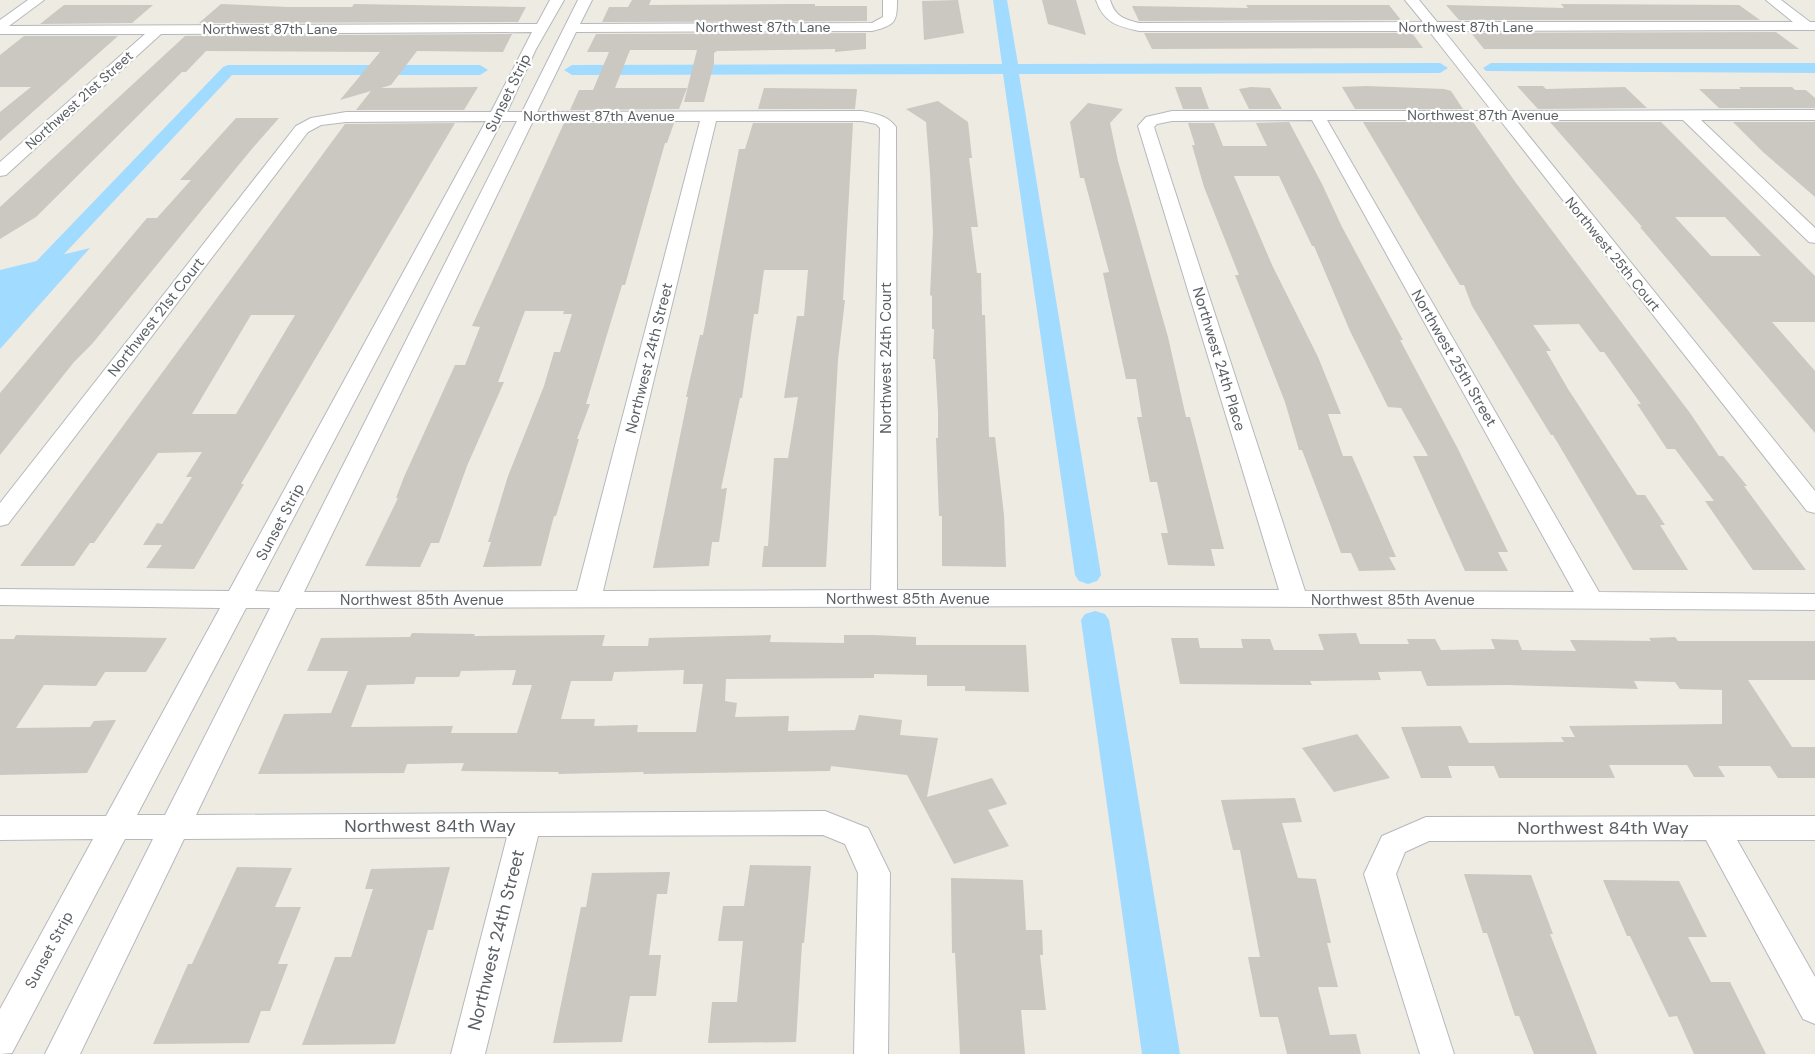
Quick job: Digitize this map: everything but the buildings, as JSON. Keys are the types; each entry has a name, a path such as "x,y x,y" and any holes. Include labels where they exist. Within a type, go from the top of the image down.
{"street":[{"path":"0,28 37,0"},
{"name":"Sunset Strip","path":"0,1042 557,0"},
{"name":"Sunset Strip","path":"62,1054 585,0"},
{"name":"Northwest 87th Lane","path":"570,28 872,27 884,24 890,18 890,0"},
{"name":"Northwest 87th Lane","path":"1103,0 1108,16 1117,23 1139,27 1811,26"},
{"name":"Northwest 25th Court","path":"1412,0 1815,506"},
{"path":"1773,0 1811,26"},
{"name":"Northwest 87th Lane","path":"0,28 157,30 540,28"},
{"name":"Northwest 21st Street","path":"0,171 157,30"},
{"path":"1687,115 1815,238"},
{"name":"Northwest 87th Avenue","path":"1152,120 1172,116 1815,115"},
{"name":"Northwest 87th Avenue","path":"317,121 346,117 497,116 862,116 881,120"},
{"name":"Northwest 24th Street","path":"588,599 709,116"},
{"name":"Northwest 25th Street","path":"1317,116 1591,600"},
{"name":"Northwest 24th Court","path":"881,120 888,127 884,599"},
{"name":"Northwest 24th Place","path":"1152,120 1146,126 1295,600"},
{"name":"Northwest 21st Court","path":"0,519 302,129 317,121"},
{"name":"Northwest 85th Avenue","path":"0,597 287,600 1148,598 1815,602"},
{"name":"Northwest 84th Way","path":"0,828 825,823 856,836 874,873 871,1054"},
{"name":"Northwest 24th Street","path":"468,1054 525,826"},
{"path":"1715,828 1815,1009"},
{"name":"Northwest 84th Way","path":"1437,1054 1380,873 1394,844 1426,829 1815,828"}],"water":[{"path":"90,248 0,349 0,270"}],"waterway":[{"path":"1000,0 1011,69"},
{"path":"1011,69 1440,68"},
{"path":"1491,68 1815,68"},
{"path":"572,70 1011,69"},
{"path":"1011,69 1088,575"},
{"path":"0,311 228,70 480,70"},
{"path":"1095,620 1161,1054"}]}
